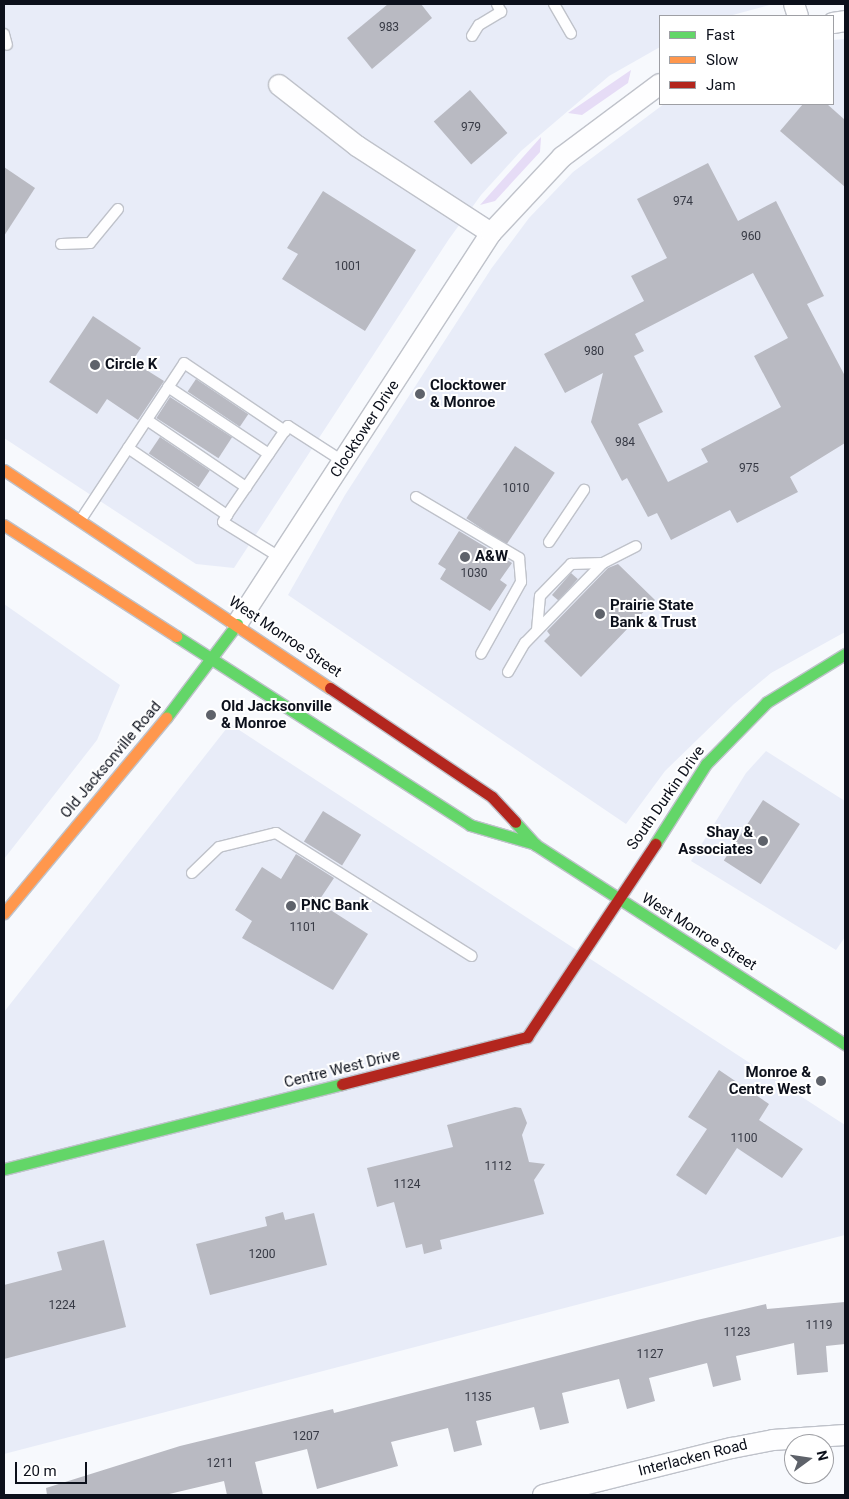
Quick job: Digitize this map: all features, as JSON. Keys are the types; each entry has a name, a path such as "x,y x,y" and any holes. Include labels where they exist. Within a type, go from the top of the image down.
{"street":[{"path":"280,85 357,146 491,233"},
{"name":"Clocktower Drive","path":"237,624 491,233 562,157 659,85"},
{"name":"West Monroe Street","path":"4,470 237,624 492,797 536,845 845,1044"},
{"name":"West Monroe Street","path":"4,526 470,825 536,845"},
{"name":"Old Jacksonville Road","path":"4,913 213,659 237,624"},
{"name":"South Durkin Drive","path":"616,898 687,788 726,741 767,702 845,654"},
{"name":"Centre West Drive","path":"4,1170 527,1037 553,1003 616,898"},
{"name":"Interlacken Road","path":"542,1495 732,1448 773,1440 845,1435"}],"lane":[{"path":"472,36 479,26 501,12 497,4"},
{"path":"554,4 570,34"},
{"path":"4,34 7,45"},
{"path":"60,244 90,242 118,209"},
{"path":"80,522 184,363 285,430"},
{"path":"168,387 269,454"},
{"path":"147,420 246,487"},
{"path":"281,558 223,522 227,515 288,426 344,462"},
{"path":"128,448 227,515"},
{"path":"548,542 584,490"},
{"path":"416,497 519,558 521,582 481,654"},
{"path":"508,672 537,630 603,563 636,546"},
{"path":"537,630 540,596 571,564 603,563"},
{"path":"192,873 220,847 276,832 471,956"}],"shaded area":[{"path":"4,4 773,4 733,15 659,15 659,48 609,76 521,151 481,195 449,239 234,568 196,564 4,438"},
{"path":"845,39 845,632 771,673 734,704 665,771 626,824 288,595 345,495 491,269 529,218 573,172 663,105 834,105 834,40"},
{"path":"631,70 628,83 582,115 568,113"},
{"path":"541,137 540,152 495,201 480,205"},
{"path":"4,604 120,685 97,740 4,859"},
{"path":"230,724 845,1125 845,1235 4,1454 4,1012"},
{"path":"766,751 845,801 845,937 836,950 691,861 746,773"}],"building":[{"path":"388,4 421,4 432,18 372,69 347,38"},
{"path":"470,90 507,133 471,165 434,121"},
{"path":"802,105 828,105 845,120 845,187 780,131"},
{"path":"708,163 738,221 776,201 824,296 807,304 845,376 845,443 790,477 798,492 737,523 730,510 671,540 657,513 648,517 627,478 622,481 591,422 603,373 565,393 544,354 644,301 631,276 667,258 637,199","holes":["753,273 788,338 754,356 781,407 701,449 708,462 668,482 638,424 663,412 634,356 644,351 635,334"]},
{"path":"4,167 35,188 4,236"},
{"path":"323,191 416,250 365,331 282,279 298,254 287,248"},
{"path":"93,316 141,348 132,361 164,381 138,420 107,399 97,414 49,382"},
{"path":"196,379 248,414 240,427 188,391"},
{"path":"170,397 232,437 218,458 156,418"},
{"path":"160,437 210,471 199,487 149,454"},
{"path":"515,446 555,473 506,545 466,518"},
{"path":"459,531 512,563 500,580 507,585 490,611 440,579 446,569 438,564"},
{"path":"618,564 655,600 581,677 544,641 550,635 547,631 608,568"},
{"path":"571,573 578,579 559,601 552,595"},
{"path":"763,800 800,824 761,884 724,860"},
{"path":"323,811 361,835 342,865 304,842"},
{"path":"296,854 334,878 318,902 368,934 333,990 242,938 252,921 235,910 262,867 281,879"},
{"path":"719,1070 769,1104 759,1120 803,1149 782,1178 737,1148 706,1195 676,1175 707,1129 688,1117"},
{"path":"515,1107 521,1108 527,1123 522,1135 529,1162 545,1164 534,1180 544,1214 440,1240 442,1249 424,1254 422,1244 406,1248 394,1202 377,1207 367,1168 453,1147 447,1125"},
{"path":"283,1212 285,1220 314,1213 327,1265 210,1295 196,1244 267,1226 265,1217"},
{"path":"104,1240 126,1327 4,1359 4,1285 62,1270 57,1252"},
{"path":"845,1302 845,1344 826,1346 828,1372 797,1375 794,1343 736,1356 741,1380 713,1387 707,1363 649,1378 655,1401 627,1409 619,1379 562,1393 569,1423 540,1430 534,1407 476,1421 482,1445 454,1452 448,1428 391,1442 398,1466 317,1489 307,1449 255,1462 263,1495 227,1495 224,1481 165,1495 47,1495 46,1488 180,1446 333,1409 334,1413 697,1320 766,1304 767,1309"}],"traffic: fast":[{"path":"166,718 237,624"},
{"path":"176,636 470,825 535,844"},
{"path":"655,844 706,764 767,702 845,654"},
{"path":"515,822 536,845 845,1044"},
{"path":"4,1169 342,1084"}],"traffic: slow":[{"path":"4,470 330,688"},
{"path":"4,525 176,636"},
{"path":"4,913 166,718"}],"traffic: jam":[{"path":"330,688 492,797 515,822"},
{"path":"342,1084 527,1037 655,844"}],"place":[{"name":"Circle K","path":"95,365"},
{"name":"Clocktower & Monroe","path":"420,394"},
{"name":"A&W","path":"465,557"},
{"name":"Prairie State Bank & Trust","path":"600,614"},
{"name":"Old Jacksonville & Monroe","path":"211,715"},
{"name":"Shay & Associates","path":"763,841"},
{"name":"PNC Bank","path":"291,906"},
{"name":"Monroe & Centre West","path":"821,1081"}]}
